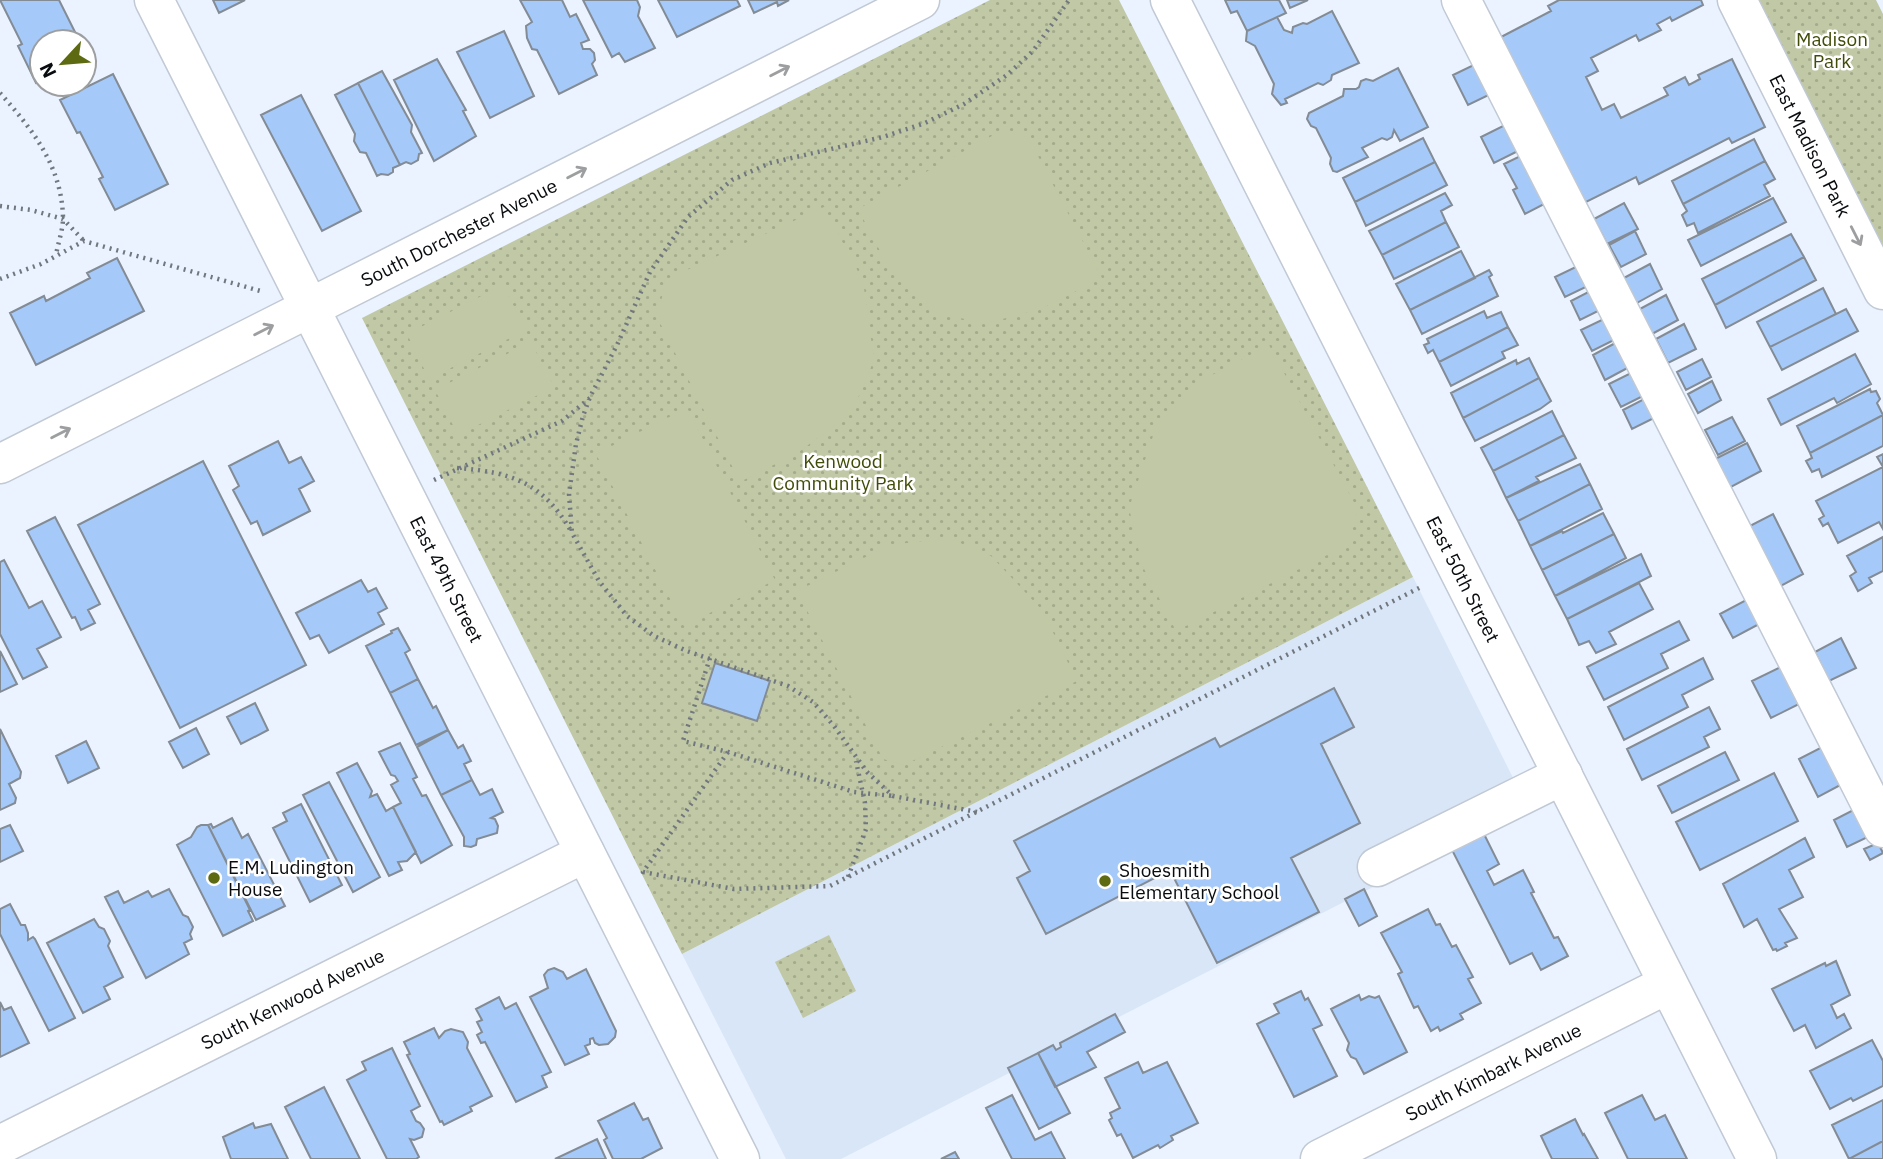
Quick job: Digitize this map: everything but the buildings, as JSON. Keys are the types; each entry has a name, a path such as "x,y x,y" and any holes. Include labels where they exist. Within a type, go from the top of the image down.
{"street":[{"name":"East 49th Street","path":"153,0 740,1159"},
{"name":"South Dorchester Avenue","path":"0,464 920,0"},
{"name":"East 50th Street","path":"1170,0 1757,1159"},
{"path":"1461,0 1883,828"},
{"name":"East Madison Park","path":"1737,0 1883,290"},
{"path":"1377,867 1563,775"},
{"name":"South Kenwood Avenue","path":"0,1145 585,853"},
{"name":"South Kimbark Avenue","path":"1320,1159 1668,984"}],"path":[{"path":"572,533 569,494 583,416 650,272 688,217 732,180 770,163 883,137 925,123 964,104 1007,75 1033,51 1069,0"},
{"path":"0,93 33,131 58,180 63,219 56,256"},
{"path":"0,206 31,210 63,219 84,241 265,292"},
{"path":"0,279 56,256 84,241"},
{"path":"434,480 562,421 590,397"},
{"path":"456,468 489,470 516,478 533,487 559,512 599,580 627,616 654,636 687,651 788,686 813,702 867,772 893,796"},
{"path":"727,752 643,872 734,889 830,886 1423,586"},
{"path":"710,658 684,741 864,794 893,796 977,812"},
{"path":"848,878 866,829 864,794 856,757"}],"shaded area":[{"name":"Shoesmith Elementary School","path":"1413,577 1528,808 841,1159 786,1159 682,954"}],"green space":[{"name":"Kenwood Community Park","path":"990,0 1119,0 1413,577 682,954 362,318"},
{"name":"Madison Park","path":"1749,0 1876,0 1883,14 1883,263"},
{"path":"1001,131 1028,137 1102,278 1041,309 987,323 932,313 890,270 858,209"},
{"path":"824,207 863,281 874,360 852,412 799,452 740,482 658,319 665,280"},
{"path":"503,285 526,330 429,379 407,334"},
{"path":"531,342 554,387 458,435 435,390"},
{"path":"1269,345 1358,510 1347,545 1176,631 1142,565 1129,508 1157,424 1212,375"},
{"path":"687,408 775,580 684,626 596,454"},
{"path":"948,538 991,556 1042,610 1077,681 904,765 883,759 797,591 890,545"},
{"path":"829,935 856,991 803,1018 775,962"}],"place":[{"name":"E.M. Ludington House","path":"214,878"},
{"name":"Shoesmith Elementary School","path":"1105,881"}]}
